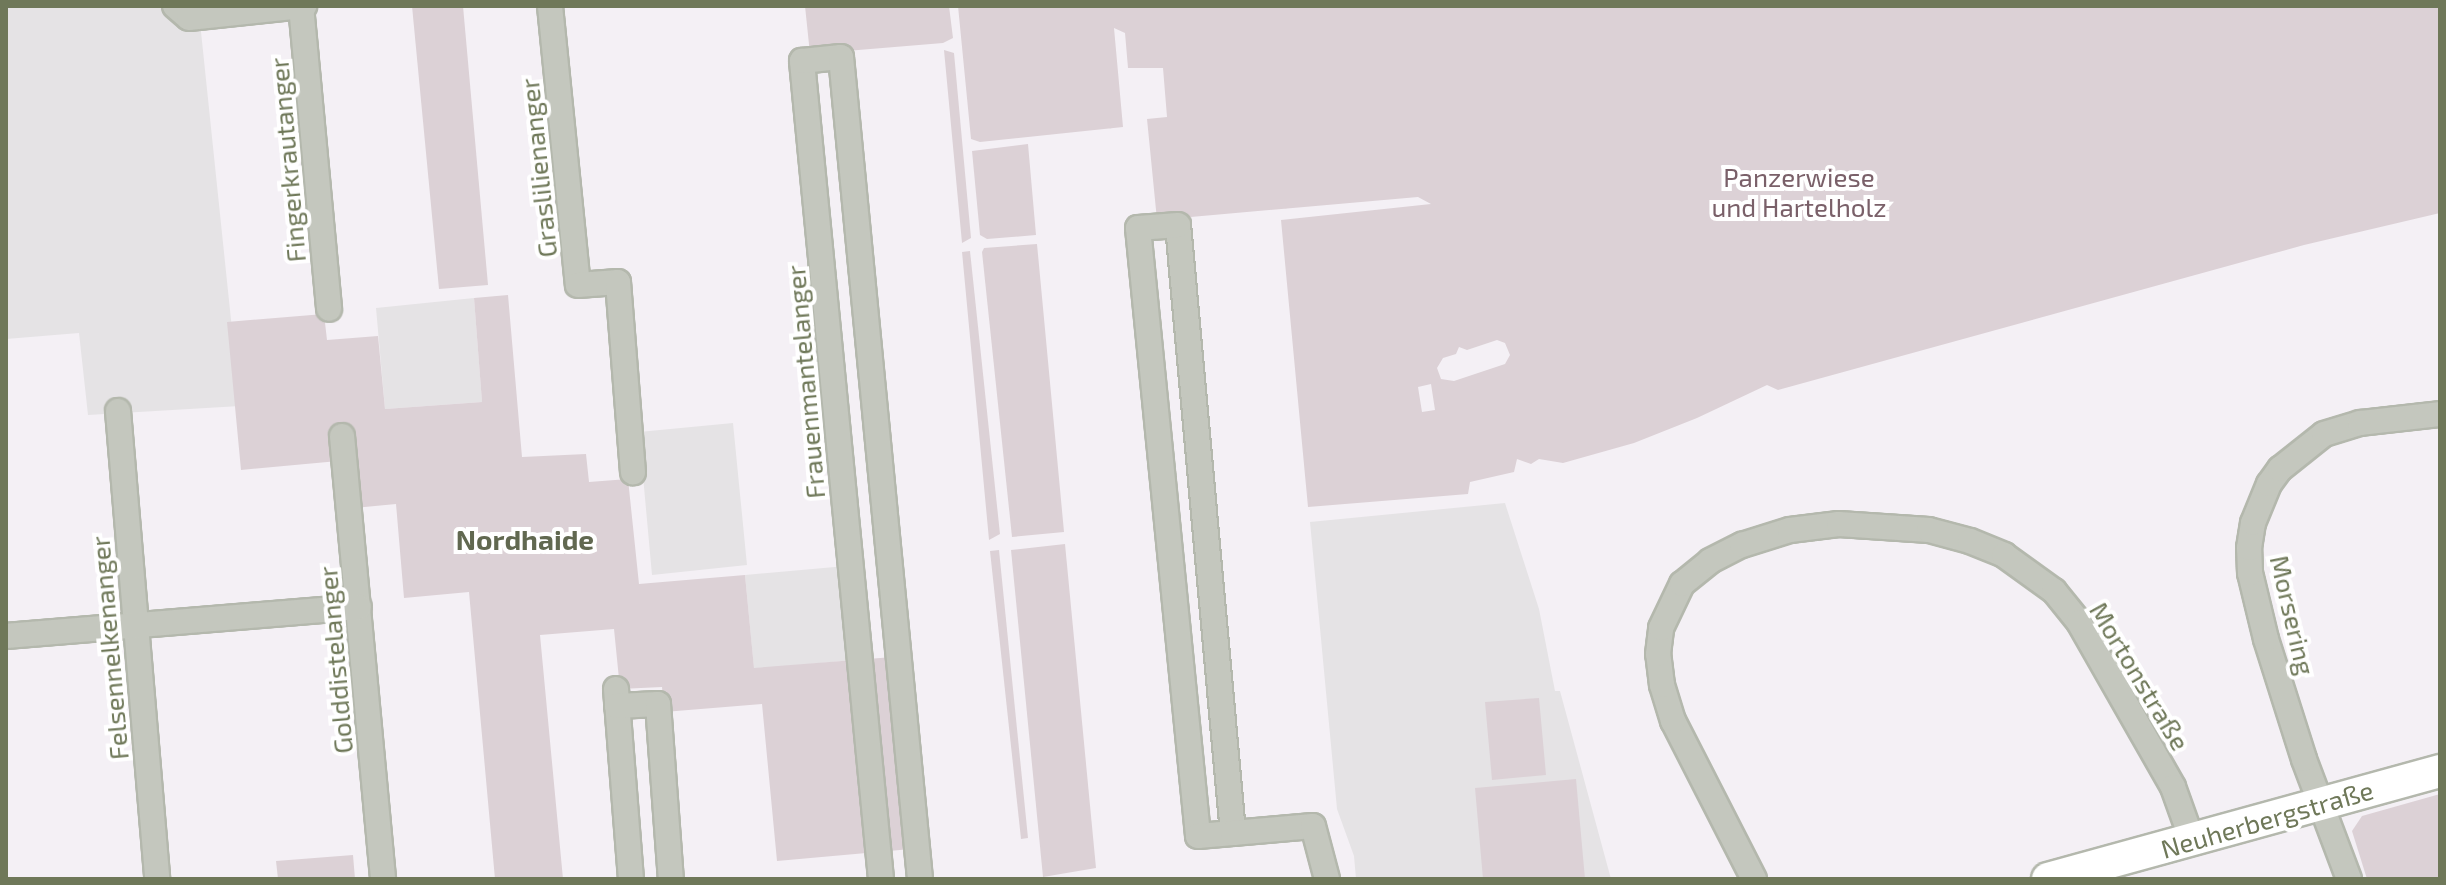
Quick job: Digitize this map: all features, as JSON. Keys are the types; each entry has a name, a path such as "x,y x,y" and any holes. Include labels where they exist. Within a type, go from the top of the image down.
{"main road":[{"name":"Neuherbergstraße","path":"2048,879 2440,771"}],"street":[{"path":"175,6 189,18 302,6"},
{"name":"Fingerkrautanger","path":"302,6 329,309"},
{"name":"Graslilienanger","path":"550,6 578,285 618,282 633,472"},
{"name":"Frauenmantelanger","path":"841,57 919,874 880,876 819,232 802,61 841,57"},
{"path":"1233,833 1178,225 1138,228 1165,528 1198,836 1233,833 1313,826 1327,879"},
{"name":"Frauenmantelanger","path":"819,232 857,229"},
{"name":"Felsennelkenanger","path":"118,411 157,879"},
{"name":"Morsering","path":"2349,879 2266,639 2250,573 2249,548 2253,523 2269,484 2280,469 2324,434 2360,423 2440,414"},
{"name":"Golddistelanger","path":"342,436 383,879"},
{"name":"Frauenmantelanger","path":"847,527 886,523"},
{"path":"1165,528 1204,524"},
{"name":"Mortonstraße","path":"1754,879 1673,721 1662,685 1658,654 1661,628 1682,584 1710,561 1742,545 1790,530 1839,524 1929,530 1970,541 2004,555 2054,591 2079,622 2173,787 2192,840"},
{"path":"6,636 359,607"},
{"path":"631,879 616,698 658,704 671,879"},
{"path":"869,757 908,753"}],"shaded area":[{"path":"6,6 185,6 200,22 240,406 88,415 79,333 6,339"},
{"path":"474,298 482,402 385,409 376,308"},
{"path":"733,423 747,565 652,575 639,432"},
{"path":"1505,503 1539,609 1555,691 1560,691 1611,879 1356,879 1354,856 1337,809 1310,522"},
{"path":"846,566 854,660 754,669 745,575"}],"green space":[{"path":"412,6 463,6 488,285 439,289"},
{"path":"805,6 949,6 953,38 943,43 810,54"},
{"name":"Panzerwiese und Hartelholz","path":"958,6 2440,6 2440,213 2304,245 1778,390 1767,385 1634,443 1563,463 1539,459 1531,464 1517,459 1514,472 1470,482 1468,494 1308,507 1281,220 1431,204 1418,197 1157,220 1147,119 1167,117 1163,68 1128,68 1125,33 1114,28 1123,127 980,142 971,139","holes":["1497,340 1505,343 1510,355 1505,364 1454,381 1441,379 1437,368 1443,358 1456,354 1459,347 1467,350","1431,384 1435,410 1422,412 1418,387"]},
{"path":"944,50 954,53 971,238 962,243"},
{"path":"1028,144 1036,235 987,239 980,235 972,151"},
{"path":"1037,244 1064,532 1012,537 982,252 984,248"},
{"path":"970,251 1000,534 989,540 962,252"},
{"path":"508,295 522,457 586,454 589,482 628,479 639,584 745,575 754,668 893,657 911,849 777,861 762,704 664,712 662,687 620,689 614,629 540,635 563,879 495,879 469,592 404,598 396,504 354,508 349,460 241,470 227,322 324,314 327,340 378,336 385,409 482,402 474,298"},
{"path":"1065,544 1096,868 1043,877 1011,550"},
{"path":"999,550 1028,838 1021,839 990,551"},
{"path":"1539,698 1546,775 1492,780 1485,702"},
{"path":"1576,779 1585,879 1483,879 1475,788"},
{"path":"2440,794 2440,879 2367,879 2352,831 2362,816"},
{"path":"353,855 355,879 278,879 276,861"}],"district":[{"name":"Nordhaide","path":"525,539"}]}
